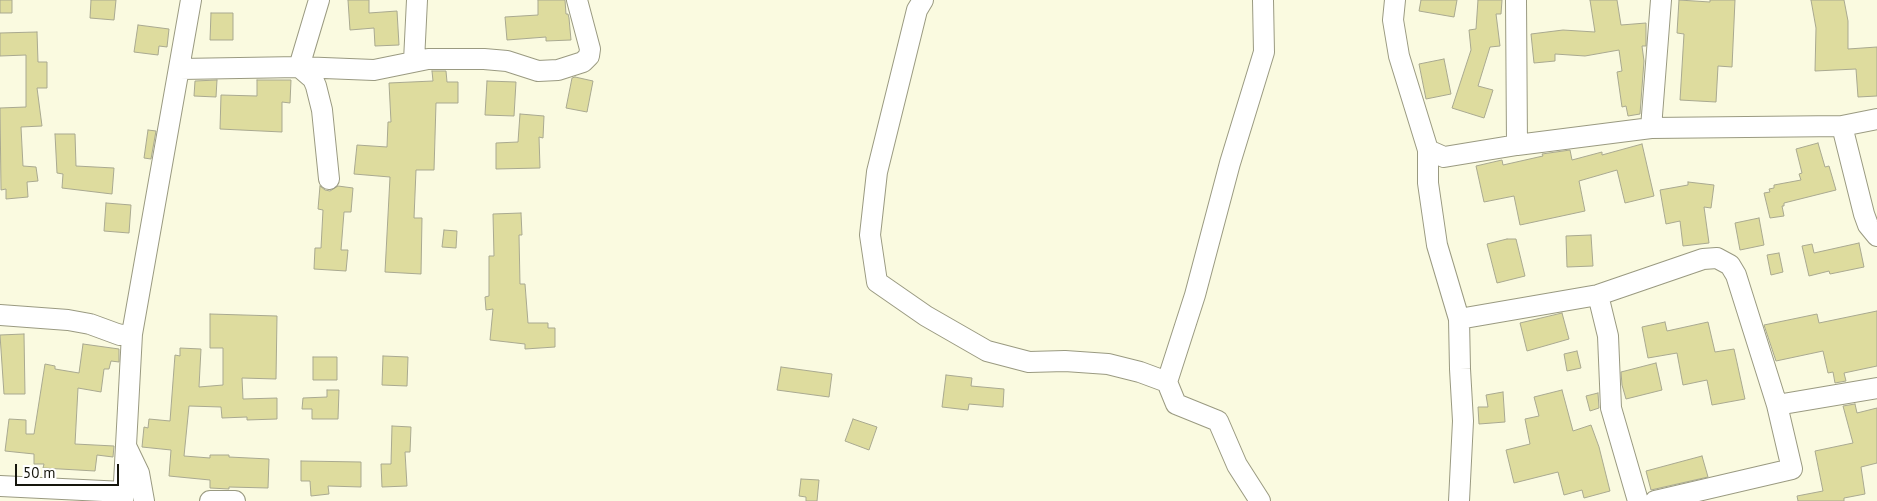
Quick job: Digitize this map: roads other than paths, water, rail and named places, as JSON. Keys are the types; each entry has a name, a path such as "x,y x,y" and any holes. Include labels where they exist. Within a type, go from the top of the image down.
{"street":[{"path":"0,486 123,496 132,334 191,0"},
{"path":"299,67 319,0"},
{"path":"414,61 417,0"},
{"path":"180,69 299,67 374,70 428,59 484,58 507,61 538,71 558,70 583,62 589,56 590,49 577,0"},
{"path":"923,0 917,10 894,109 876,172 870,235 877,282 926,316 987,351 1029,362 1065,361 1108,364 1140,372 1167,382"},
{"path":"1260,501 1237,465 1218,421 1176,404 1167,382 1195,295 1230,163 1264,52 1264,0"},
{"path":"1395,0 1393,20 1399,56 1428,150 1428,183 1437,245 1459,319 1463,421 1459,501"},
{"path":"1516,0 1517,145"},
{"path":"1651,128 1661,0"},
{"path":"299,67 312,79 316,86 322,110 329,179"},
{"path":"1428,150 1444,157 1517,145 1651,128 1842,126 1877,119"},
{"path":"1842,126 1864,214 1868,225 1877,236"},
{"path":"1459,319 1598,296 1703,259 1716,258 1730,265 1736,275 1777,405 1792,469 1655,501"},
{"path":"1598,296 1608,336 1611,408 1638,501"},
{"path":"0,315 68,320 90,324 120,335 132,334"},
{"path":"1777,405 1877,388"},
{"path":"126,446 139,473 144,501"},
{"path":"210,501 235,501"}]}
